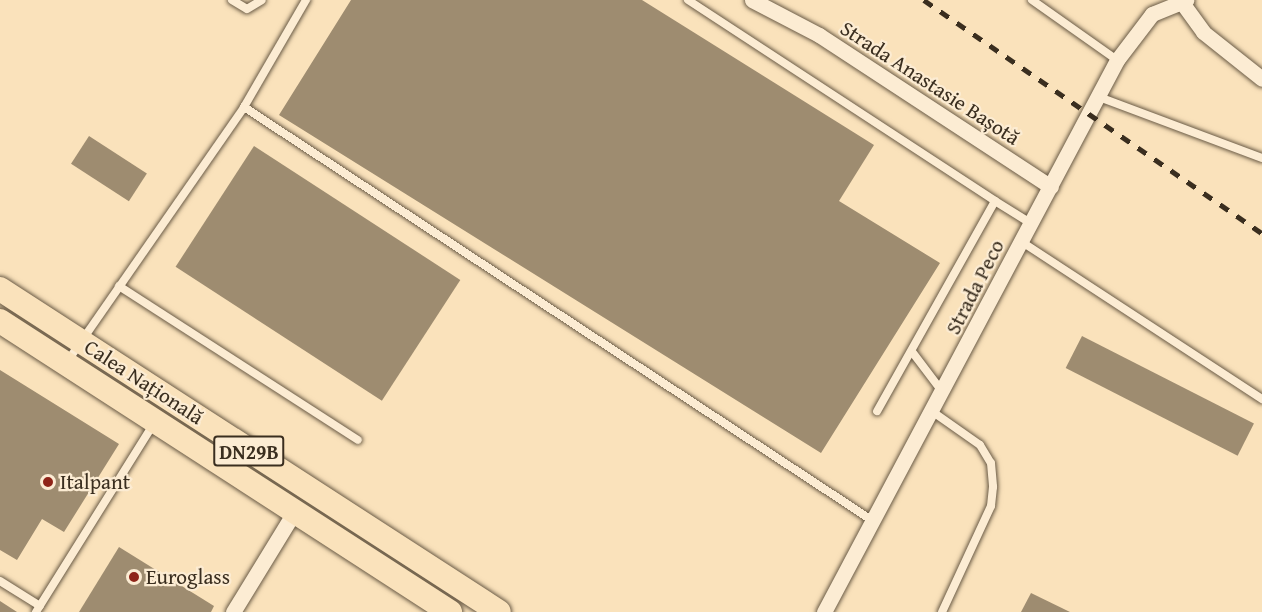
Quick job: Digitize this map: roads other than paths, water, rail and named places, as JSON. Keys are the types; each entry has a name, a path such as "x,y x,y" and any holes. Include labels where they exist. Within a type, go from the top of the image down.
{"main road":[{"name":"Calea Națională","path":"0,289 499,612"},
{"name":"Calea Națională","path":"0,321 64,366 450,612"}],"street":[{"name":"Strada Anastasie Bașotă","path":"752,0 819,35 1051,187"},
{"name":"Strada Peco","path":"824,612 944,393 1117,60 1152,14 1185,2 1203,32 1262,79"},
{"path":"233,612 293,514"}],"lane":[{"path":"232,0 247,9 262,0"},
{"path":"64,366 244,107 306,0"},
{"path":"688,0 1032,224"},
{"path":"1032,0 1117,60"},
{"path":"1099,97 1262,158"},
{"path":"244,107 873,520"},
{"path":"877,411 914,353 995,201"},
{"path":"1022,242 1262,399"},
{"path":"119,286 358,440"},
{"path":"914,353 944,393"},
{"path":"933,412 980,445 991,463 993,486 991,506 942,612"},
{"path":"0,581 38,609 153,423"}],"railway":[{"path":"924,0 1262,233"}],"place":[{"name":"Italpant","path":"48,482"},
{"name":"Euroglass","path":"134,577"}]}
